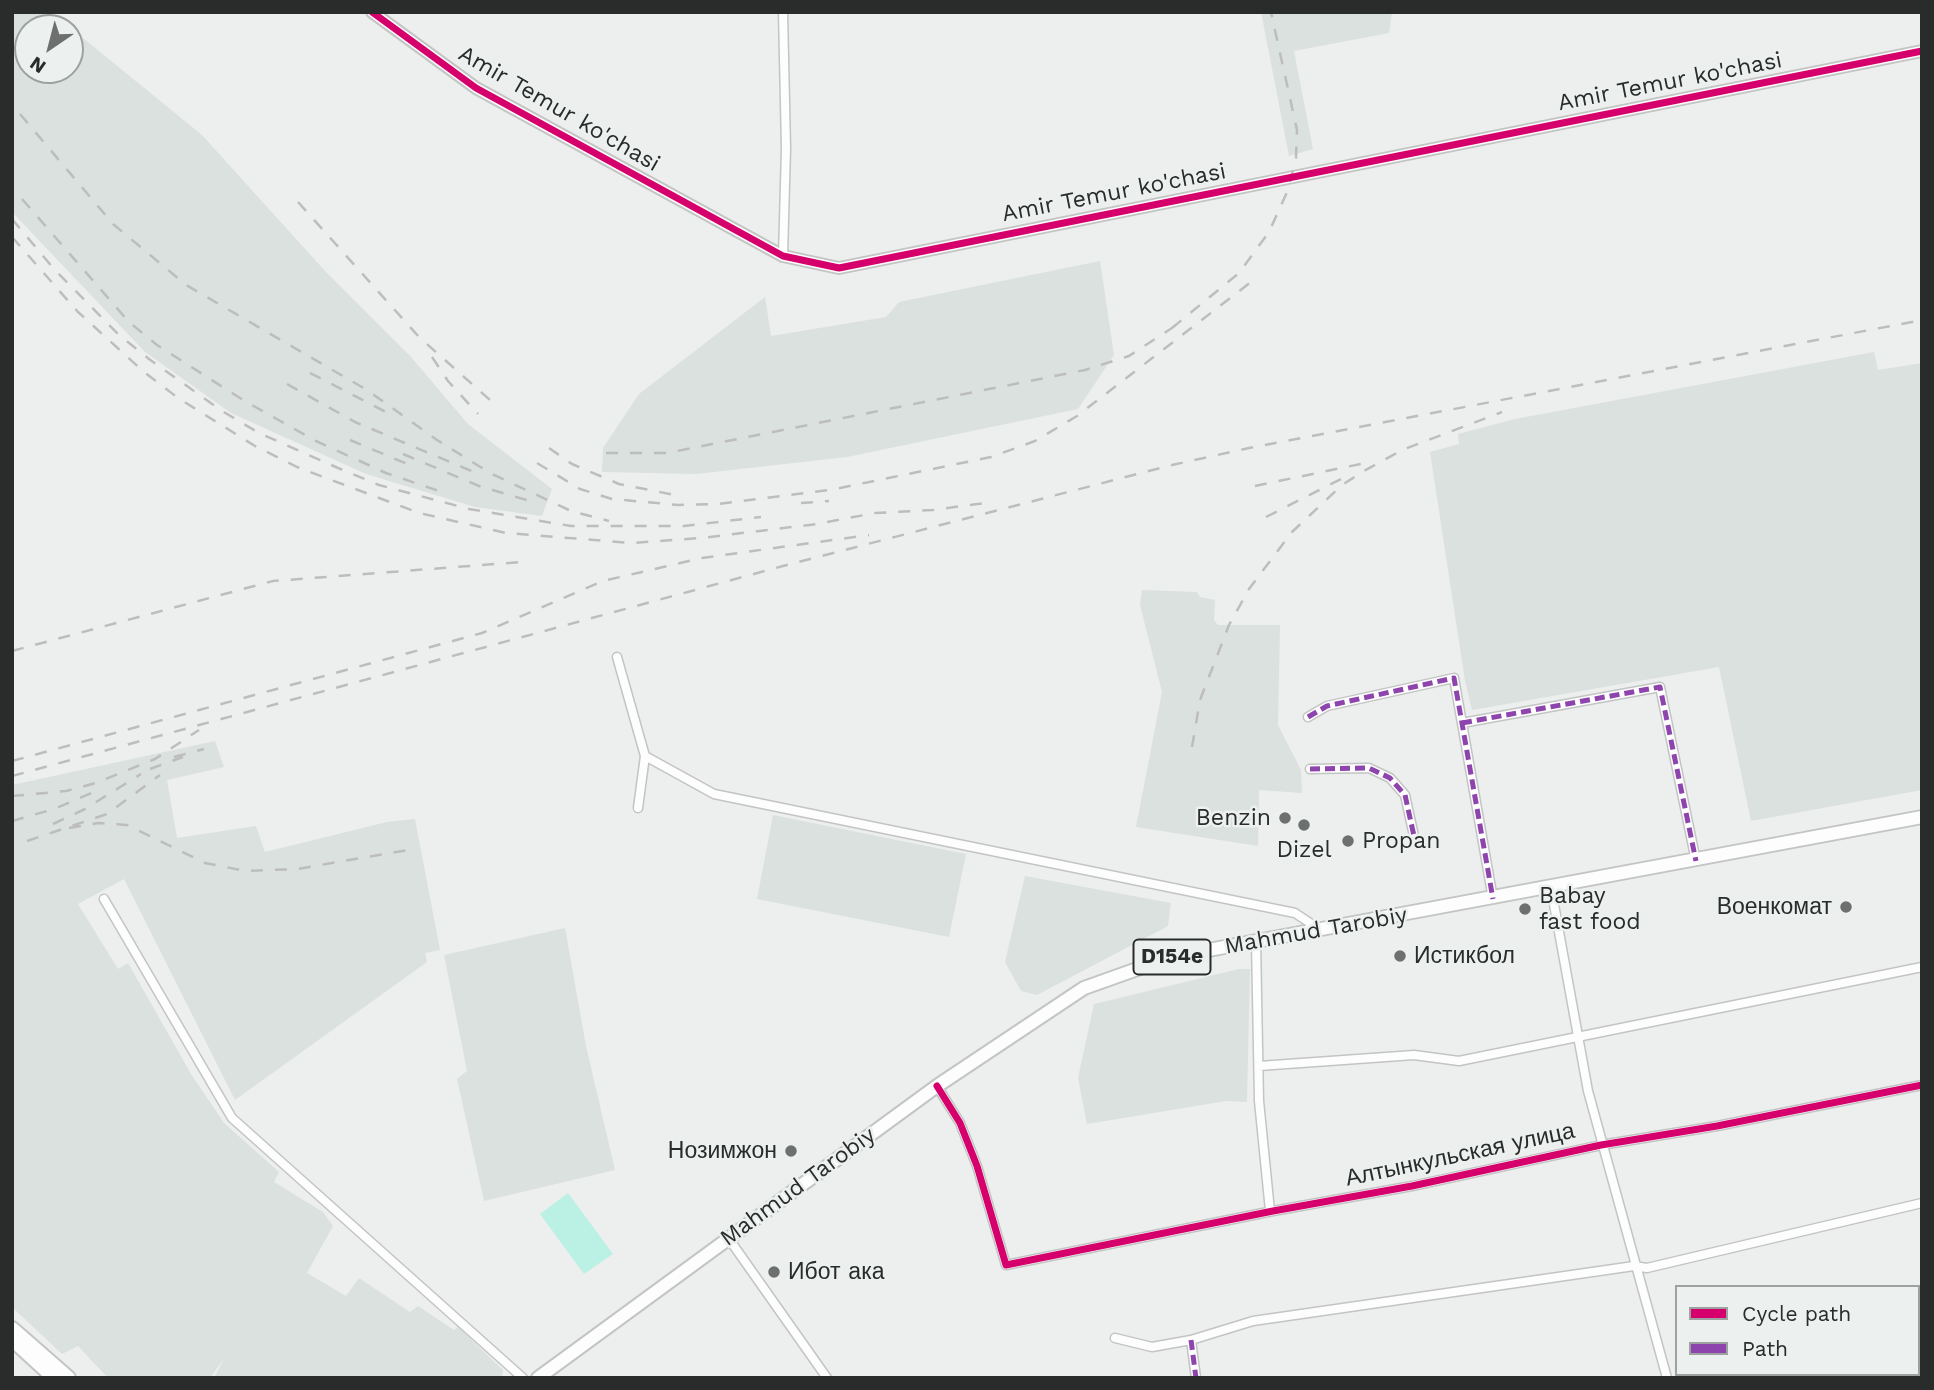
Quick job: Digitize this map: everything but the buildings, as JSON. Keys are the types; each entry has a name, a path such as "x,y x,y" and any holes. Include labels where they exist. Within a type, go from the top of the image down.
{"highway":[{"path":"12,1329 68,1378"},
{"path":"12,1340 55,1378"}],"main road":[{"name":"Mahmud Tarobiy","path":"538,1378 936,1086 1084,988 1171,957 1922,817"}],"street":[{"name":"Amir Temur ko'chasi","path":"372,12 476,88 783,256 839,268 1922,51"},
{"path":"783,12 786,148 783,256"},
{"path":"617,657 645,755 638,808"},
{"path":"1308,718 1327,706 1454,678 1493,899"},
{"path":"1462,723 1660,687 1696,860"},
{"path":"645,755 714,794 1295,914 1319,929"},
{"path":"1310,769 1369,768 1390,778 1405,795 1414,836"},
{"path":"1551,888 1601,1145 1667,1378"},
{"path":"104,899 232,1118 523,1378"},
{"path":"1256,941 1259,1066 1270,1212"},
{"path":"1259,1066 1414,1055 1460,1060 1578,1034 1922,967"},
{"name":"Алтынкульская улица","path":"936,1086 960,1123 977,1166 1006,1265 1412,1186 1601,1145 1717,1126 1922,1085"},
{"path":"1115,1338 1152,1347 1191,1340 1253,1321 1634,1266 1647,1268 1922,1203"},
{"path":"729,1239 827,1378"},
{"path":"1191,1340 1196,1378"}],"shaded area":[{"path":"12,12 53,14 14,14 14,84 84,84 84,39 202,135 325,271 411,357 468,424 552,489 542,516 475,507 366,474 231,413 145,352 12,212"},
{"path":"1261,12 1392,12 1389,33 1294,51 1313,149 1289,156"},
{"path":"1100,261 1114,355 1078,409 847,457 696,474 602,472 603,448 639,394 765,297 771,336 886,317 899,302"},
{"path":"1874,352 1878,370 1922,363 1922,790 1751,821 1719,667 1472,710 1465,681 1430,452 1459,444 1458,434 1515,419"},
{"path":"1142,590 1197,592 1200,597 1215,600 1214,620 1218,625 1280,625 1278,725 1301,770 1302,793 1259,790 1258,846 1136,827 1162,692 1140,605"},
{"path":"215,741 224,767 167,780 177,838 256,826 265,852 387,822 415,819 440,950 425,953 427,962 235,1100 124,879 78,904 118,969 128,963 191,1074 224,1123 279,1172 274,1182 323,1212 333,1226 307,1273 346,1296 359,1278 410,1312 418,1306 454,1330 458,1327 503,1370 502,1378 219,1378 215,1376 225,1357 210,1378 108,1378 78,1346 62,1354 12,1307 12,785"},
{"path":"773,815 966,854 949,937 757,899"},
{"path":"1025,876 1171,903 1168,926 1037,995 1021,991 1005,962"},
{"path":"565,928 586,1046 615,1170 484,1201 457,1079 467,1071 444,955"},
{"path":"1239,969 1250,969 1247,1102 1226,1101 1087,1124 1078,1078 1094,1004"}],"green space":[{"path":"568,1193 613,1254 584,1274 540,1214"}],"railway":[{"path":"1172,328 1239,273 1269,232 1288,190 1296,158 1297,130 1271,12"},
{"path":"20,114 113,224 186,285 367,390 437,440 490,473 571,511 609,521"},
{"path":"22,199 129,322 157,345 243,400 316,441 386,473 445,493"},
{"path":"298,202 419,337 490,400"},
{"path":"12,219 54,269 118,334 149,359 222,411 259,433 379,485 469,509 571,526 684,526 761,517"},
{"path":"12,237 78,312 144,372 178,398 255,446 297,467 419,513 506,533 632,543 701,538 817,524 875,513 933,510 992,502"},
{"path":"537,463 580,489 612,499 678,505 718,504 830,490 991,457 1035,441 1077,416 1251,282"},
{"path":"12,776 783,566 1172,465 1922,320"},
{"path":"606,453 667,453 1085,370 1129,356 1172,328"},
{"path":"432,357 448,381 478,414"},
{"path":"310,373 388,413"},
{"path":"287,384 355,422 481,475"},
{"path":"1192,747 1200,700 1229,625 1249,589 1292,532 1342,485 1364,471 1402,450 1502,412"},
{"path":"350,440 412,466"},
{"path":"549,448 572,464 619,484 680,496"},
{"path":"403,454 479,486 530,501"},
{"path":"1255,486 1370,462"},
{"path":"1266,517 1341,479"},
{"path":"801,503 829,501"},
{"path":"12,761 482,633 603,581 702,558 869,535"},
{"path":"12,651 273,581 521,562"},
{"path":"12,796 66,791 96,783 155,759 199,730"},
{"path":"174,757 204,749"},
{"path":"150,769 183,757"},
{"path":"53,824 85,809 141,774"},
{"path":"27,841 107,814 160,775"},
{"path":"12,821 54,809 101,789"},
{"path":"69,828 98,823 127,825 205,863 246,871 297,869 408,850"}],"marked path":[{"path":"1308,717 1327,706 1454,678 1493,899"},
{"path":"1462,723 1660,687 1696,861"},
{"path":"1310,769 1369,768 1390,778 1405,795 1414,836"},
{"path":"1191,1340 1196,1378"}],"cycle path":[{"path":"372,12 476,88 783,256 839,268 1922,51"},
{"path":"937,1086 960,1123 977,1166 1006,1265 1412,1186 1601,1145 1717,1126 1922,1085"}],"place":[{"name":"Benzin","path":"1285,818"},
{"name":"Dizel","path":"1304,825"},
{"name":"Propan","path":"1348,841"},
{"name":"Военкомат","path":"1846,907"},
{"name":"Babay fast food","path":"1525,909"},
{"name":"Истикбол","path":"1400,956"},
{"name":"Нозимжон","path":"791,1151"},
{"name":"Ибот ака","path":"774,1272"}]}
